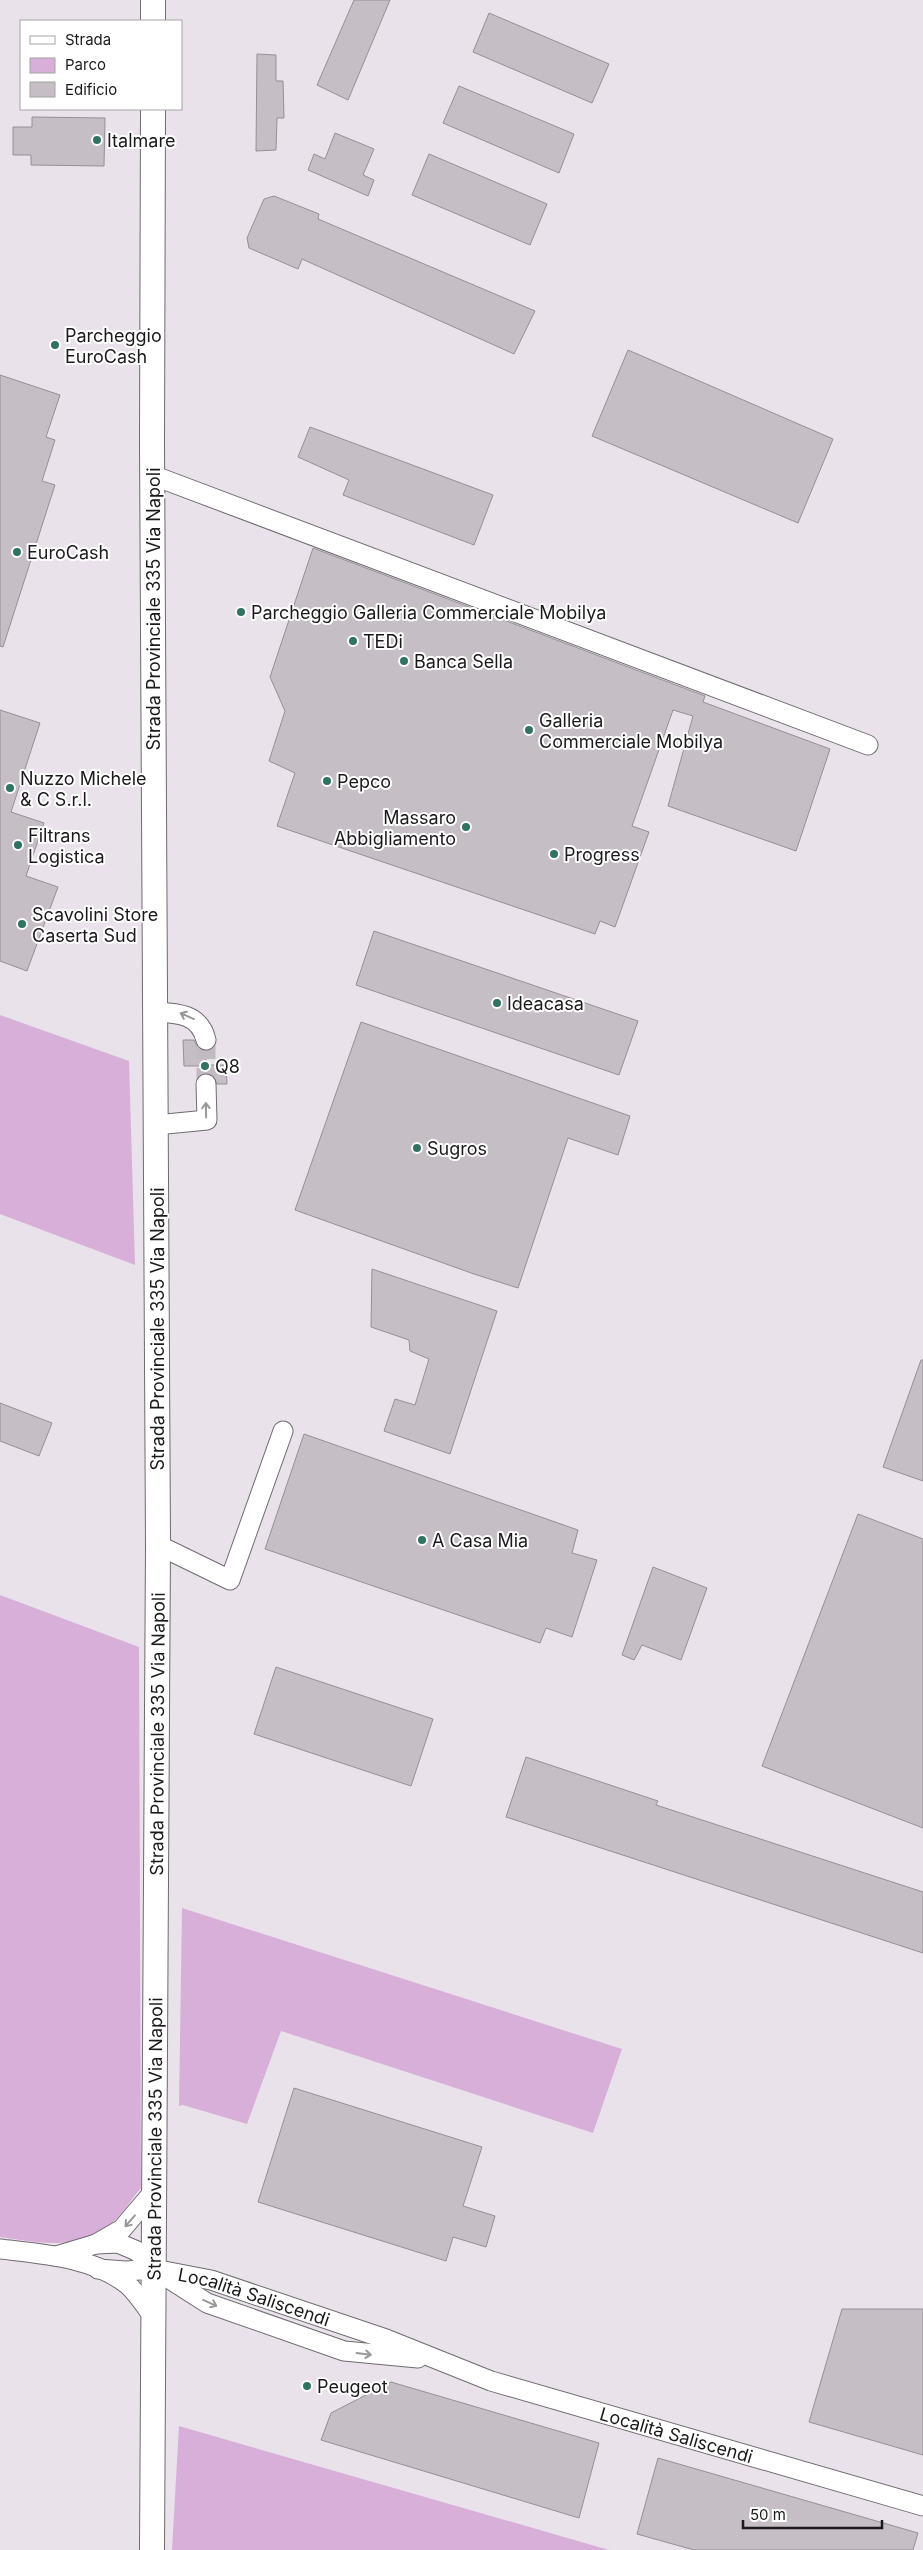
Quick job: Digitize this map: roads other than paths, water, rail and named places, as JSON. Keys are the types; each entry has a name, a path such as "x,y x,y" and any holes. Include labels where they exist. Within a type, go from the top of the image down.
{"main road":[{"path":"153,0 153,20"},
{"name":"Strada Provinciale 335 Via Napoli","path":"152,2550 156,2189 158,1545 152,476 153,110"}],"street":[{"path":"152,476 868,744"},
{"path":"155,1012 180,1013 195,1020 203,1030 206,1040"},
{"path":"156,1125 206,1120 206,1084"},
{"path":"158,1545 230,1580 283,1431"},
{"path":"56,2256 96,2244 122,2229 156,2189"},
{"name":"Località Saliscendi","path":"96,2244 118,2243 137,2252 154,2269 207,2303 344,2351 432,2360 490,2381 923,2506"},
{"path":"0,2249 56,2256 114,2275 129,2286 154,2318"},
{"path":"98,2269 126,2271 154,2269"}],"tunnel":[{"path":"206,1040 206,1084"}],"place":[{"name":"Italmare","path":"97,140"},
{"name":"Parcheggio EuroCash","path":"55,345"},
{"name":"EuroCash","path":"17,552"},
{"name":"Parcheggio Galleria Commerciale Mobilya","path":"241,612"},
{"name":"TEDi","path":"353,641"},
{"name":"Banca Sella","path":"404,661"},
{"name":"Galleria Commerciale Mobilya","path":"529,730"},
{"name":"Pepco","path":"327,781"},
{"name":"Nuzzo Michele & C S.r.l.","path":"10,788"},
{"name":"Massaro Abbigliamento","path":"466,827"},
{"name":"Filtrans Logistica","path":"18,845"},
{"name":"Progress","path":"554,854"},
{"name":"Scavolini Store Caserta Sud","path":"22,924"},
{"name":"Ideacasa","path":"497,1003"},
{"name":"Q8","path":"205,1066"},
{"name":"Sugros","path":"417,1148"},
{"name":"A Casa Mia","path":"422,1540"},
{"name":"Peugeot","path":"307,2386"}]}
